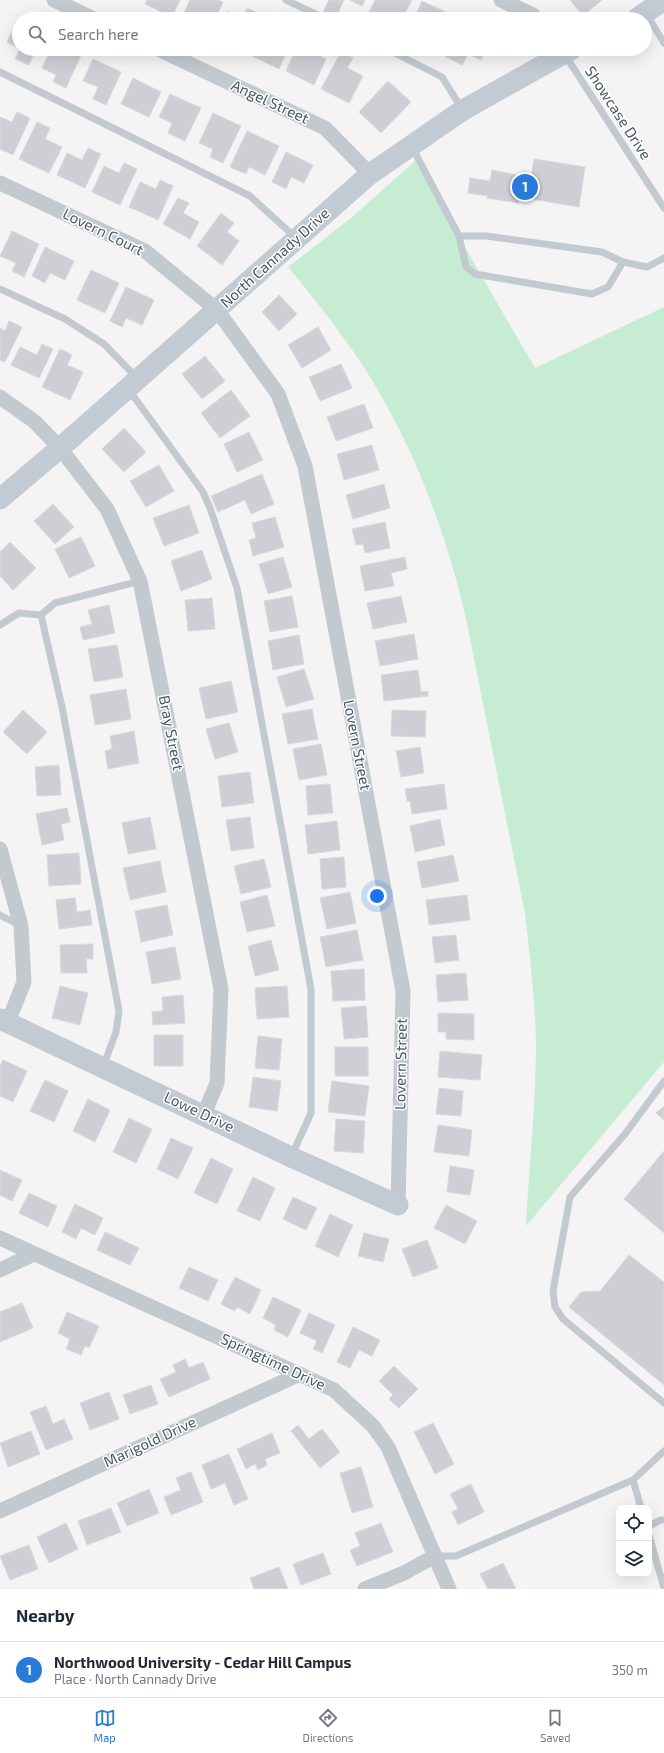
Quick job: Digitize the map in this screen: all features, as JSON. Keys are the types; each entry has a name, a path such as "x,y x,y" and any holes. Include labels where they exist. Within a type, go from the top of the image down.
{"street":[{"path":"54,0 79,12"},
{"path":"501,0 527,12"},
{"path":"647,12 664,0"},
{"name":"Angel Street","path":"173,56 325,128 370,174"},
{"name":"North Cannady Drive","path":"0,499 60,448 370,174 463,110 556,56"},
{"name":"Lovern Court","path":"0,183 145,252 217,310"},
{"name":"Lovern Street","path":"217,310 278,394 305,466 403,991 398,1205"},
{"name":"Bray Street","path":"0,397 35,422 60,448 107,509 140,580 221,989 217,1083 204,1114"},
{"path":"0,848 21,926 24,982 4,1020"},
{"name":"Lowe Drive","path":"4,1020 292,1157 398,1205"},
{"name":"Springtime Drive","path":"0,1238 334,1390 373,1426 388,1447 449,1589"},
{"path":"0,1270 34,1254"},
{"name":"Marigold Drive","path":"0,1510 61,1484 214,1412 300,1374"},
{"path":"365,1589 404,1573 435,1556"}],"lane":[{"path":"286,0 311,12"},
{"path":"652,29 664,43"},
{"path":"401,56 442,76 463,110"},
{"name":"Showcase Drive","path":"570,56 664,208"},
{"path":"0,72 250,196 297,239"},
{"path":"411,145 459,236 466,267 474,274 592,294 608,287 623,262"},
{"path":"459,236 486,236 602,252 623,262 647,267 664,258"},
{"path":"0,289 65,319 104,344 133,383 203,492 210,508 237,588 311,989 311,1113 292,1157"},
{"path":"0,625 19,613 41,615 55,603 140,580"},
{"path":"41,615 62,707 119,1010 116,1032 102,1067"},
{"path":"0,916 21,926"},
{"path":"664,1081 625,1134 570,1197 553,1291 555,1307 563,1318 664,1403"},
{"path":"435,1556 456,1556 633,1480 664,1451"},
{"path":"633,1480 640,1505"},
{"path":"652,1524 664,1520"},
{"path":"651,1541 664,1588"}],"green space":[{"path":"415,161 535,368 664,307 664,1062 526,1226 536,1067 536,1044 530,962 525,914 465,614 440,526 418,469 405,441 366,371 323,310 288,267 351,218"}],"building":[{"path":"147,0 180,0 174,12 162,12 145,4"},
{"path":"190,0 218,0 223,2 218,12 184,12"},
{"path":"329,0 344,0 338,12 323,12"},
{"path":"350,0 365,0 362,6"},
{"path":"375,0 412,0 406,12 369,12"},
{"path":"570,0 602,0 588,12 580,12"},
{"path":"422,1 446,12 417,12"},
{"path":"247,8 256,12 245,12"},
{"path":"12,31 12,44 7,42"},
{"path":"16,56 33,56 29,65 15,59"},
{"path":"48,56 81,56 66,88 53,82 56,75 42,68"},
{"path":"252,56 285,56 279,69"},
{"path":"293,56 319,56 326,59 314,85 286,71"},
{"path":"339,56 349,56 353,58 347,68 363,76 349,103 321,89"},
{"path":"446,56 467,56 462,65"},
{"path":"472,56 483,56 481,60"},
{"path":"93,59 121,72 106,105 93,99 98,87 83,81"},
{"path":"133,78 161,92 149,117 121,104"},
{"path":"388,81 411,102 381,133 359,112"},
{"path":"170,94 201,108 185,141 168,133 172,123 159,117"},
{"path":"17,112 30,118 13,155 0,149 0,117 12,122"},
{"path":"213,113 241,126 223,163 210,157 213,149 199,143"},
{"path":"37,122 50,128 45,139 62,147 49,173 19,159"},
{"path":"247,131 279,146 265,175 249,167 246,174 230,167"},
{"path":"88,148 101,154 85,188 57,175 67,153 82,160"},
{"path":"286,152 313,165 304,183 291,177 286,189 272,182"},
{"path":"534,159 585,167 579,207 519,197 518,203 468,193 470,178 490,181 492,170 531,178"},
{"path":"124,163 137,169 120,205 92,192 104,166 119,173"},
{"path":"160,180 173,186 158,220 129,207 140,182 156,189"},
{"path":"178,198 189,203 183,213 199,222 190,239 163,224"},
{"path":"221,213 234,223 227,232 239,241 222,265 197,246"},
{"path":"12,231 39,244 24,277 12,271 16,263 0,256"},
{"path":"45,247 74,261 65,280 50,273 45,283 32,276"},
{"path":"91,270 119,283 105,313 77,300"},
{"path":"126,287 154,300 142,325 126,318 122,327 110,321"},
{"path":"279,295 297,314 279,331 262,312"},
{"path":"9,321 22,327 5,362 0,360 0,328 5,331"},
{"path":"318,327 331,350 302,368 288,345"},
{"path":"42,344 53,349 39,378 11,365 20,347 37,355"},
{"path":"60,349 72,355 67,365 83,372 70,400 42,387"},
{"path":"205,356 225,381 202,399 182,374"},
{"path":"341,364 352,388 320,401 309,377"},
{"path":"231,390 250,416 220,438 201,413"},
{"path":"364,404 373,428 336,441 327,417"},
{"path":"124,428 146,452 124,472 102,449"},
{"path":"249,432 263,460 237,472 224,444"},
{"path":"372,445 379,470 344,480 337,454"},
{"path":"159,465 174,491 146,507 130,481"},
{"path":"262,474 274,504 251,514 245,500 218,512 211,496"},
{"path":"384,484 390,508 353,519 346,495"},
{"path":"53,504 74,527 55,544 34,521"},
{"path":"189,505 199,533 164,546 153,518"},
{"path":"275,517 284,547 253,556 249,540 256,538 252,523"},
{"path":"385,522 390,548 365,553 363,544 356,545 352,529"},
{"path":"81,537 95,566 69,578 55,549"},
{"path":"10,542 36,568 13,590 0,576 0,552"},
{"path":"202,550 212,579 181,591 171,561"},
{"path":"283,557 292,587 268,594 259,564"},
{"path":"405,557 407,569 391,573 394,586 365,591 360,566"},
{"path":"292,596 298,627 270,632 264,601"},
{"path":"401,596 407,622 373,629 367,603"},
{"path":"212,598 215,629 188,631 185,600"},
{"path":"109,605 115,633 83,640 80,627 92,624 88,610"},
{"path":"414,634 418,659 380,666 375,641"},
{"path":"299,635 304,664 273,670 268,641"},
{"path":"117,645 123,677 94,682 88,649"},
{"path":"304,669 314,699 286,707 277,677"},
{"path":"418,670 421,692 428,691 428,696 384,701 381,675"},
{"path":"231,681 238,712 206,719 199,688"},
{"path":"126,689 131,719 95,725 90,695"},
{"path":"312,709 318,739 288,744 282,714"},
{"path":"23,710 47,732 27,754 3,732"},
{"path":"392,710 426,711 425,737 391,736"},
{"path":"229,723 238,752 215,759 206,729"},
{"path":"134,731 139,763 108,769 105,751 112,749 110,736"},
{"path":"321,744 327,775 299,780 293,749"},
{"path":"420,747 424,773 401,777 396,751"},
{"path":"59,765 61,795 37,796 35,767"},
{"path":"250,772 254,803 222,807 218,776"},
{"path":"330,784 333,813 308,815 306,786"},
{"path":"444,784 447,809 412,814 410,801 407,801 405,789"},
{"path":"67,808 70,822 61,824 64,840 42,845 36,814"},
{"path":"150,817 156,849 128,854 122,823"},
{"path":"250,817 254,848 231,851 226,820"},
{"path":"440,819 445,845 415,852 410,826"},
{"path":"337,821 340,850 308,854 305,825"},
{"path":"79,853 81,884 49,886 47,855"},
{"path":"453,855 459,881 422,888 417,862"},
{"path":"344,857 346,887 322,889 320,859"},
{"path":"264,859 271,887 241,894 234,866"},
{"path":"160,861 166,892 130,900 123,868"},
{"path":"350,892 356,923 327,929 320,898"},
{"path":"267,895 275,926 247,932 240,902"},
{"path":"467,895 470,920 429,925 426,900"},
{"path":"75,898 77,912 90,910 92,925 59,929 56,900"},
{"path":"167,905 173,935 141,942 135,911"},
{"path":"357,930 363,960 326,967 320,937"},
{"path":"456,935 459,960 435,963 432,937"},
{"path":"271,940 279,970 255,976 248,946"},
{"path":"93,944 93,959 86,959 87,973 61,973 60,945"},
{"path":"175,947 181,979 152,984 146,952"},
{"path":"364,969 365,1000 333,1001 331,971"},
{"path":"466,973 468,1000 438,1002 436,975"},
{"path":"60,986 88,993 80,1025 52,1018"},
{"path":"287,986 289,1017 257,1019 255,988"},
{"path":"183,995 185,1023 153,1025 152,1012 163,1011 162,997"},
{"path":"366,1006 368,1037 344,1039 341,1008"},
{"path":"438,1013 474,1014 474,1040 446,1039 446,1032 438,1032"},
{"path":"154,1035 183,1035 183,1066 154,1066"},
{"path":"258,1036 282,1039 279,1070 255,1068"},
{"path":"335,1047 368,1047 368,1076 335,1076"},
{"path":"440,1051 482,1055 480,1080 438,1077"},
{"path":"3,1060 27,1071 13,1102 0,1096 0,1066"},
{"path":"253,1077 281,1081 277,1111 249,1107"},
{"path":"45,1080 68,1091 54,1122 30,1111"},
{"path":"332,1081 369,1086 365,1116 328,1112"},
{"path":"439,1088 463,1091 461,1116 436,1114"},
{"path":"88,1099 110,1110 95,1142 73,1131"},
{"path":"664,1106 664,1120 656,1113"},
{"path":"129,1118 152,1129 136,1163 113,1152"},
{"path":"336,1119 365,1121 363,1153 334,1151"},
{"path":"438,1125 472,1130 469,1156 434,1152"},
{"path":"171,1138 193,1148 178,1179 157,1169"},
{"path":"664,1151 664,1233 624,1199"},
{"path":"211,1158 233,1169 217,1204 194,1193"},
{"path":"450,1166 474,1170 470,1195 447,1192"},
{"path":"0,1170 22,1180 12,1201 0,1195"},
{"path":"253,1177 275,1188 260,1221 237,1211"},
{"path":"29,1193 57,1206 48,1227 19,1213"},
{"path":"293,1197 317,1208 306,1230 283,1219"},
{"path":"75,1204 103,1218 95,1235 81,1228 76,1239 62,1232"},
{"path":"446,1205 477,1221 465,1244 434,1228"},
{"path":"330,1214 353,1225 338,1257 315,1246"},
{"path":"105,1232 139,1248 130,1265 97,1250"},
{"path":"364,1233 389,1239 383,1262 358,1256"},
{"path":"427,1240 438,1268 413,1277 402,1249"},
{"path":"629,1255 664,1282 664,1385 569,1307 581,1292 600,1291"},
{"path":"189,1267 218,1280 208,1301 179,1288"},
{"path":"235,1277 261,1290 250,1314 237,1307 235,1311 221,1304"},
{"path":"273,1297 301,1310 288,1337 274,1330 276,1325 263,1318"},
{"path":"22,1303 33,1328 0,1342 0,1312"},
{"path":"67,1312 99,1326 89,1348 85,1346 81,1355 66,1349 70,1339 58,1333"},
{"path":"309,1313 335,1325 322,1353 313,1349 317,1341 300,1333"},
{"path":"353,1327 380,1340 372,1356 359,1350 350,1368 337,1362"},
{"path":"185,1359 189,1368 203,1362 210,1379 169,1397 160,1379 176,1372 173,1365"},
{"path":"394,1366 418,1389 399,1408 389,1399 393,1395 379,1381"},
{"path":"151,1385 158,1404 130,1414 123,1395"},
{"path":"109,1392 119,1419 90,1430 80,1403"},
{"path":"46,1406 53,1424 64,1419 73,1439 46,1450 30,1412"},
{"path":"433,1423 454,1464 435,1474 414,1432"},
{"path":"298,1425 309,1439 322,1429 340,1452 320,1468 291,1431"},
{"path":"31,1431 40,1454 8,1467 0,1443"},
{"path":"272,1433 280,1453 265,1459 267,1465 258,1470 255,1464 246,1469 237,1449"},
{"path":"229,1454 248,1499 234,1505 225,1483 211,1489 202,1465"},
{"path":"361,1467 373,1507 352,1513 340,1473"},
{"path":"191,1472 203,1502 171,1515 164,1497 181,1490 176,1478"},
{"path":"471,1484 484,1512 458,1525 452,1512 458,1509 450,1494"},
{"path":"149,1489 159,1513 127,1526 117,1503"},
{"path":"111,1508 121,1532 87,1545 78,1521"},
{"path":"66,1523 78,1549 49,1563 37,1537"},
{"path":"381,1523 393,1552 357,1566 350,1550 360,1546 355,1533"},
{"path":"29,1545 38,1569 10,1580 0,1556"},
{"path":"323,1553 331,1574 301,1585 293,1564"},
{"path":"503,1563 516,1589 488,1589 480,1574"},
{"path":"279,1567 288,1589 254,1589 250,1578"}],"place":[{"name":"Northwood University - Cedar Hill Campus","path":"525,187"}]}
